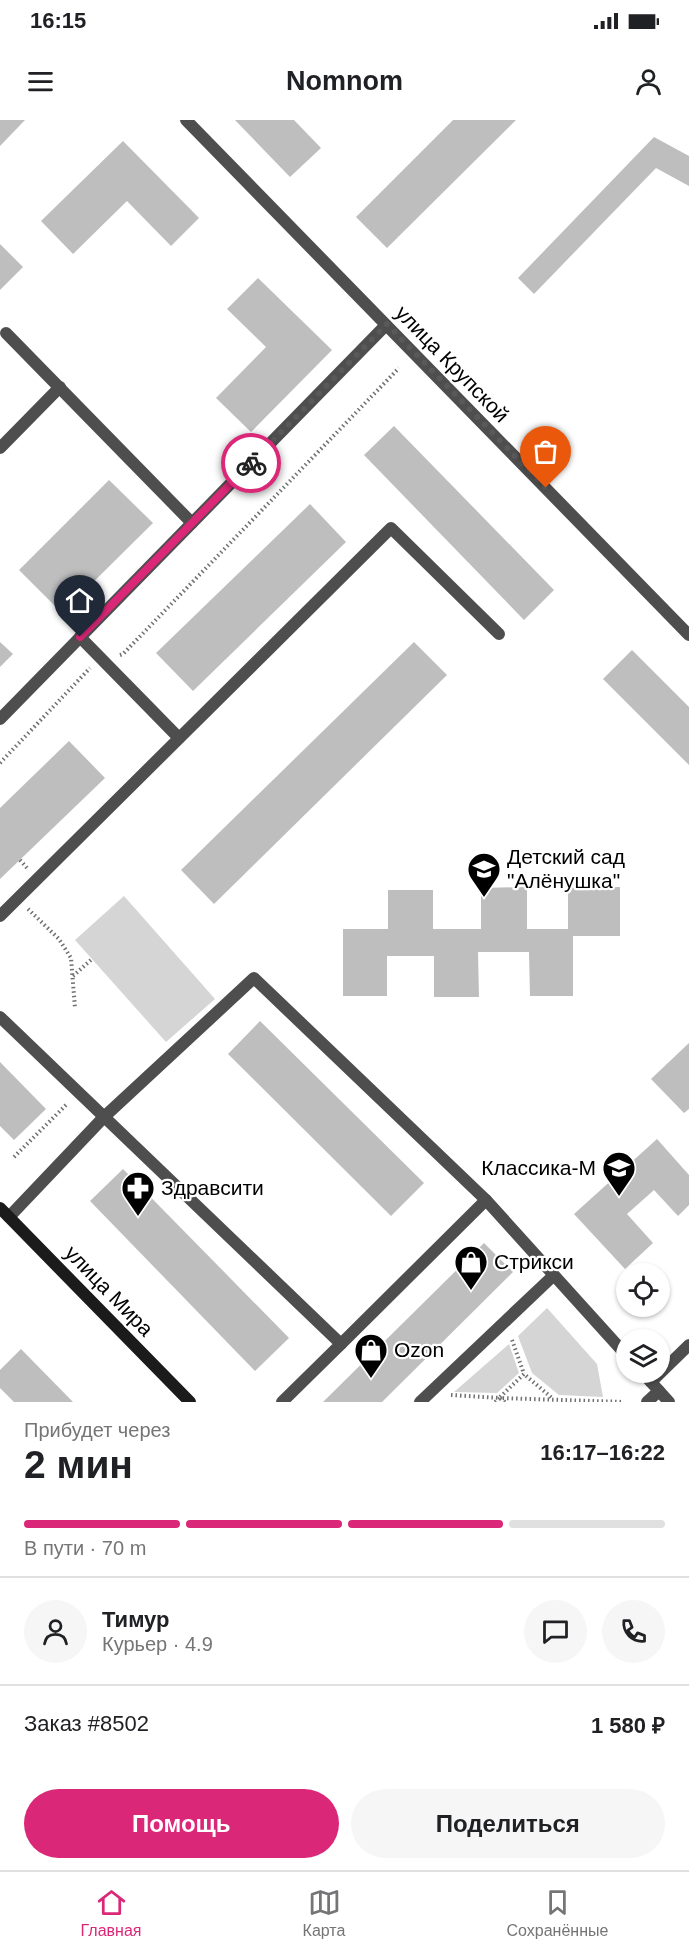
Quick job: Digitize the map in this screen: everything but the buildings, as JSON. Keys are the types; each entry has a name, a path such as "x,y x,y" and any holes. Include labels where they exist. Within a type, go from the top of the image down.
{"main road":[{"name":"улица Мира","path":"0,1208 190,1402"}],"street":[{"name":"улица Крупской","path":"186,120 689,635"},
{"path":"0,718 387,324"},
{"path":"6,333 192,523"},
{"path":"0,448 60,387"},
{"path":"0,916 391,528 499,634"},
{"path":"80,637 179,738"},
{"path":"9,1217 104,1117 254,978 486,1200 616,1344"},
{"path":"0,1017 340,1344"},
{"path":"282,1402 486,1200"},
{"path":"424,1398 554,1276"},
{"path":"670,1363 689,1345"},
{"path":"647,1402 650,1383"},
{"path":"651,1383 669,1402"}],"path":[{"path":"0,763 100,657 123,654 399,368"},
{"path":"17,899 59,939 71,958 75,1008"},
{"path":"73,976 92,959"},
{"path":"14,1157 71,1101 65,1094"},
{"path":"512,1341 524,1374 552,1401"},
{"path":"495,1402 524,1374"},
{"path":"424,1398 624,1402"},
{"path":"500,1398 505,1402"}],"shaded area":[{"path":"124,896 215,999 166,1042 75,940"},
{"path":"547,1308 597,1364 603,1397 559,1395 532,1373 518,1336"},
{"path":"509,1344 519,1373 497,1393 454,1392"}],"way so far":[{"path":"251,463 387,324 546,488"}],"place":[{"name":"Детский сад \"Алёнушка\"","path":"484,898"},
{"name":"Классика-М","path":"619,1197"},
{"name":"Здравсити","path":"138,1217"},
{"name":"Стрикси","path":"471,1291"},
{"name":"Ozon","path":"371,1379"}],"route":[{"path":"80,637 251,463"}]}
